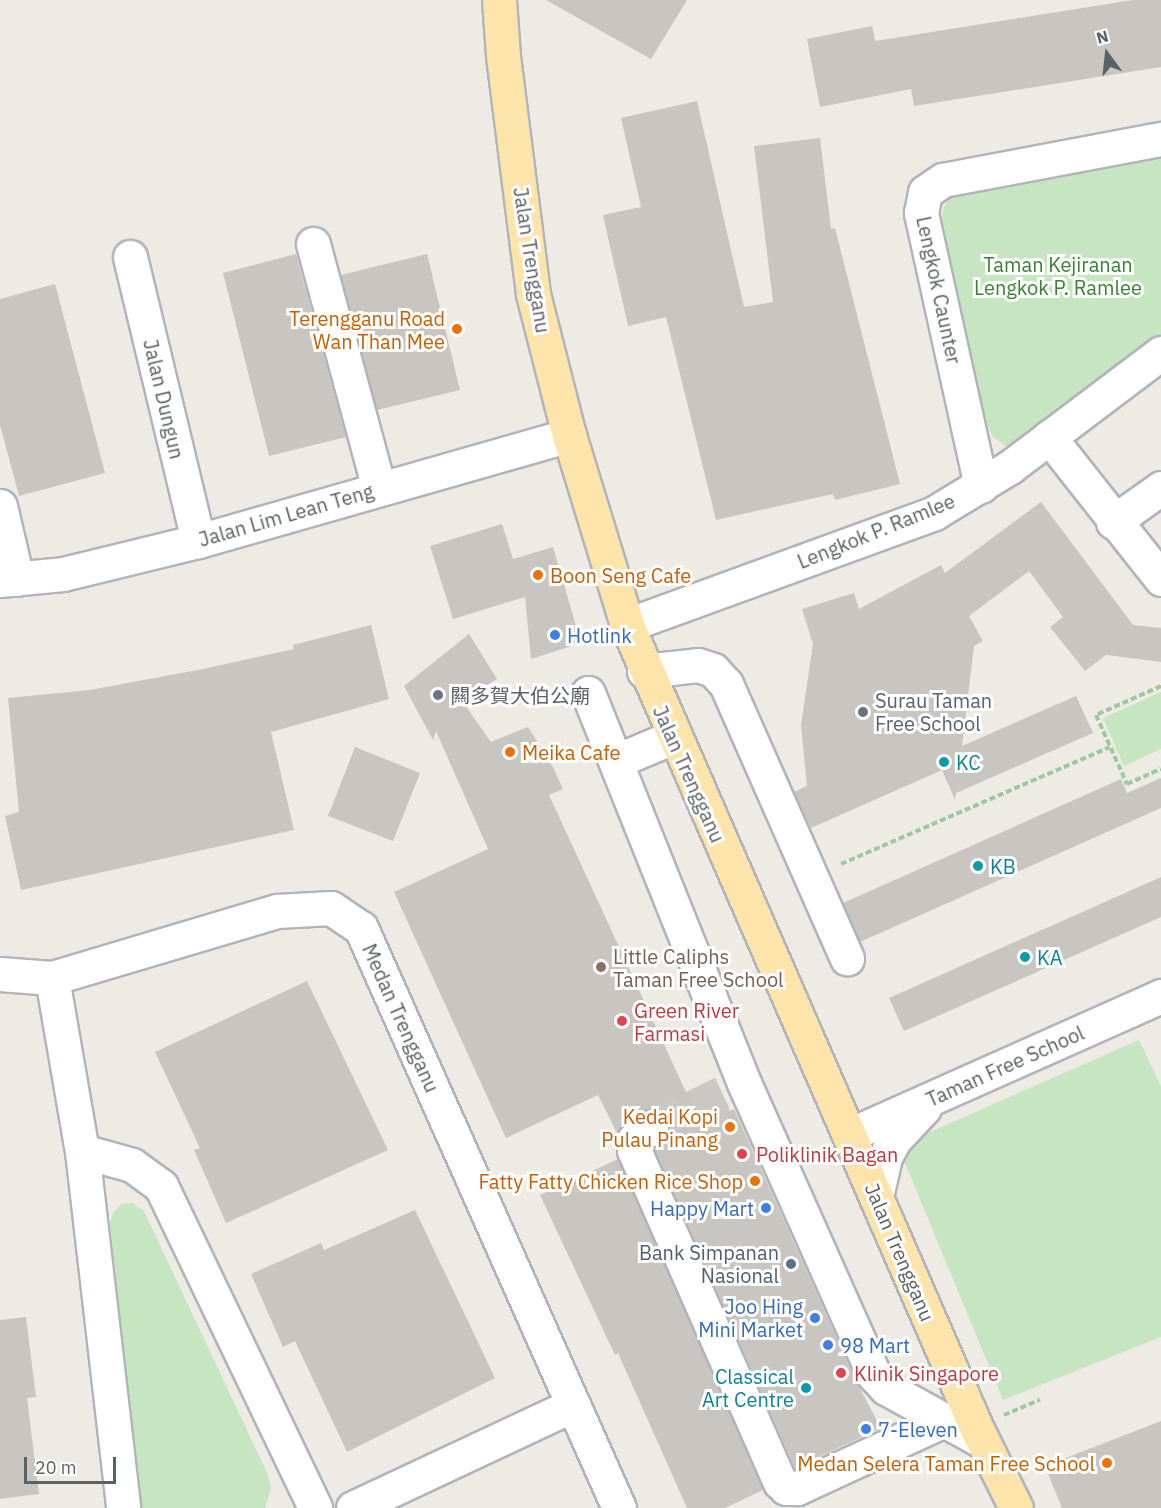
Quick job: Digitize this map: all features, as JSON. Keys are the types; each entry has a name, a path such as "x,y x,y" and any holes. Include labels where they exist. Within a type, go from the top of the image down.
{"main road":[{"name":"Jalan Trengganu","path":"499,0 502,56 533,294 569,435 627,625 673,737 982,1441 1016,1508"}],"street":[{"name":"Lengkok Caunter","path":"981,486 921,213 925,192 943,180 1161,139"},
{"path":"313,244 379,488"},
{"name":"Jalan Dungun","path":"130,257 198,541"},
{"name":"Lengkok P. Ramlee","path":"627,625 934,513 981,486 1161,353"},
{"name":"Jalan Lim Lean Teng","path":"9,580 63,574 198,541 569,435"},
{"path":"1048,437 1113,522 1161,579"},
{"path":"1113,522 1161,488"},
{"path":"0,506 9,580"},
{"path":"644,670 698,665 714,670 726,684 847,958"},
{"path":"588,693 616,761 733,1088 877,1380 942,1421 982,1441"},
{"path":"616,761 673,737"},
{"name":"Medan Trengganu","path":"0,974 52,978 277,911 331,908 361,928 619,1508"},
{"path":"52,978 82,1151 123,1508"},
{"name":"Taman Free School","path":"849,1135 1161,996"},
{"path":"876,1197 885,1157 894,1140 933,1098"},
{"path":"651,1127 634,1140 634,1150 780,1482 786,1488 797,1488 942,1421"},
{"path":"82,1151 132,1165 161,1186 315,1508"},
{"path":"353,1508 573,1405"}],"path":[{"path":"1161,686 1096,715 1127,784 1161,769"},
{"path":"810,877 1110,747"}],"green space":[{"name":"Taman Kejiranan Lengkok P. Ramlee","path":"1161,152 1161,336 1012,450 993,437 982,414 941,223 944,207 953,194"},
{"path":"1161,692 1161,749 1124,766 1103,718"},
{"path":"1139,1040 1161,1086 1161,1337 1003,1400 898,1146"},
{"path":"132,1203 144,1211 267,1473 271,1488 265,1508 141,1508 110,1224 113,1213 121,1204"}],"building":[{"path":"546,0 687,0 651,59"},
{"path":"1133,0 1161,0 1161,67 914,106 911,89 820,107 807,39 872,26 875,41"},
{"path":"697,101 744,307 773,302 754,146 820,138 831,229 835,228 900,484 835,500 833,494 716,520 666,317 628,326 603,215 641,207 621,118"},
{"path":"296,254 346,437 269,456 223,273"},
{"path":"427,254 460,390 377,410 341,275"},
{"path":"55,284 105,473 19,496 0,425 0,299"},
{"path":"1041,502 1133,625 1161,628 1161,662 1106,655 1085,671 1050,627 1063,617 1029,571 969,616 983,641 974,646 962,746 1076,696 1093,733 956,793 955,800 942,770 811,828 794,792 807,786 801,725 813,644 802,609 854,593 859,609 941,565 945,573"},
{"path":"502,524 513,559 553,547 581,643 531,659 525,597 453,619 430,546"},
{"path":"371,625 389,699 271,732 294,830 21,890 5,816 19,812 8,698 90,690 203,669 294,649 293,645"},
{"path":"469,634 497,679 462,701 491,742 528,727 553,767 563,789 549,795 686,1092 715,1078 730,1111 734,1109 857,1383 881,1428 795,1468 654,1148 668,1134 666,1116 648,1109 617,1133 598,1095 506,1138 394,892 488,849 436,731 433,740 404,686"},
{"path":"355,747 420,773 393,841 328,816"},
{"name":"KB","path":"1161,778 1161,808 860,942 843,903 1121,779 1127,793"},
{"name":"KA","path":"1161,877 1161,917 904,1031 889,998"},
{"path":"307,981 388,1150 226,1223 194,1150 200,1148 155,1052"},
{"path":"618,1159 763,1490 725,1508 687,1508 618,1353 615,1355 540,1195"},
{"path":"415,1210 495,1378 347,1452 295,1341 283,1347 251,1274 321,1243 324,1250"},
{"path":"26,1317 36,1397 27,1398 39,1494 0,1499 0,1320"},
{"name":"Medan Selera Taman Free School","path":"1161,1421 1161,1508 1062,1508 1045,1466"}],"tunnel":[{"path":"651,1127 722,1093"}],"place":[{"name":"Terengganu Road Wan Than Mee","path":"457,329"},
{"name":"Boon Seng Cafe","path":"538,575"},
{"name":"Hotlink","path":"555,635"},
{"name":"闗多賀大伯公廟","path":"438,695"},
{"name":"Surau Taman Free School","path":"863,712"},
{"name":"Meika Cafe","path":"510,752"},
{"name":"KC","path":"944,762"},
{"name":"KB","path":"978,866"},
{"name":"KA","path":"1025,957"},
{"name":"Little Caliphs Taman Free School","path":"601,967"},
{"name":"Green River Farmasi","path":"622,1021"},
{"name":"Kedai Kopi Pulau Pinang","path":"730,1127"},
{"name":"Poliklinik Bagan","path":"742,1154"},
{"name":"Fatty Fatty Chicken Rice Shop","path":"755,1181"},
{"name":"Happy Mart","path":"766,1208"},
{"name":"Bank Simpanan Nasional","path":"791,1264"},
{"name":"Joo Hing Mini Market","path":"815,1318"},
{"name":"98 Mart","path":"828,1345"},
{"name":"Klinik Singapore","path":"841,1373"},
{"name":"Classical Art Centre","path":"806,1388"},
{"name":"7-Eleven","path":"866,1429"},
{"name":"Medan Selera Taman Free School","path":"1107,1463"}]}
